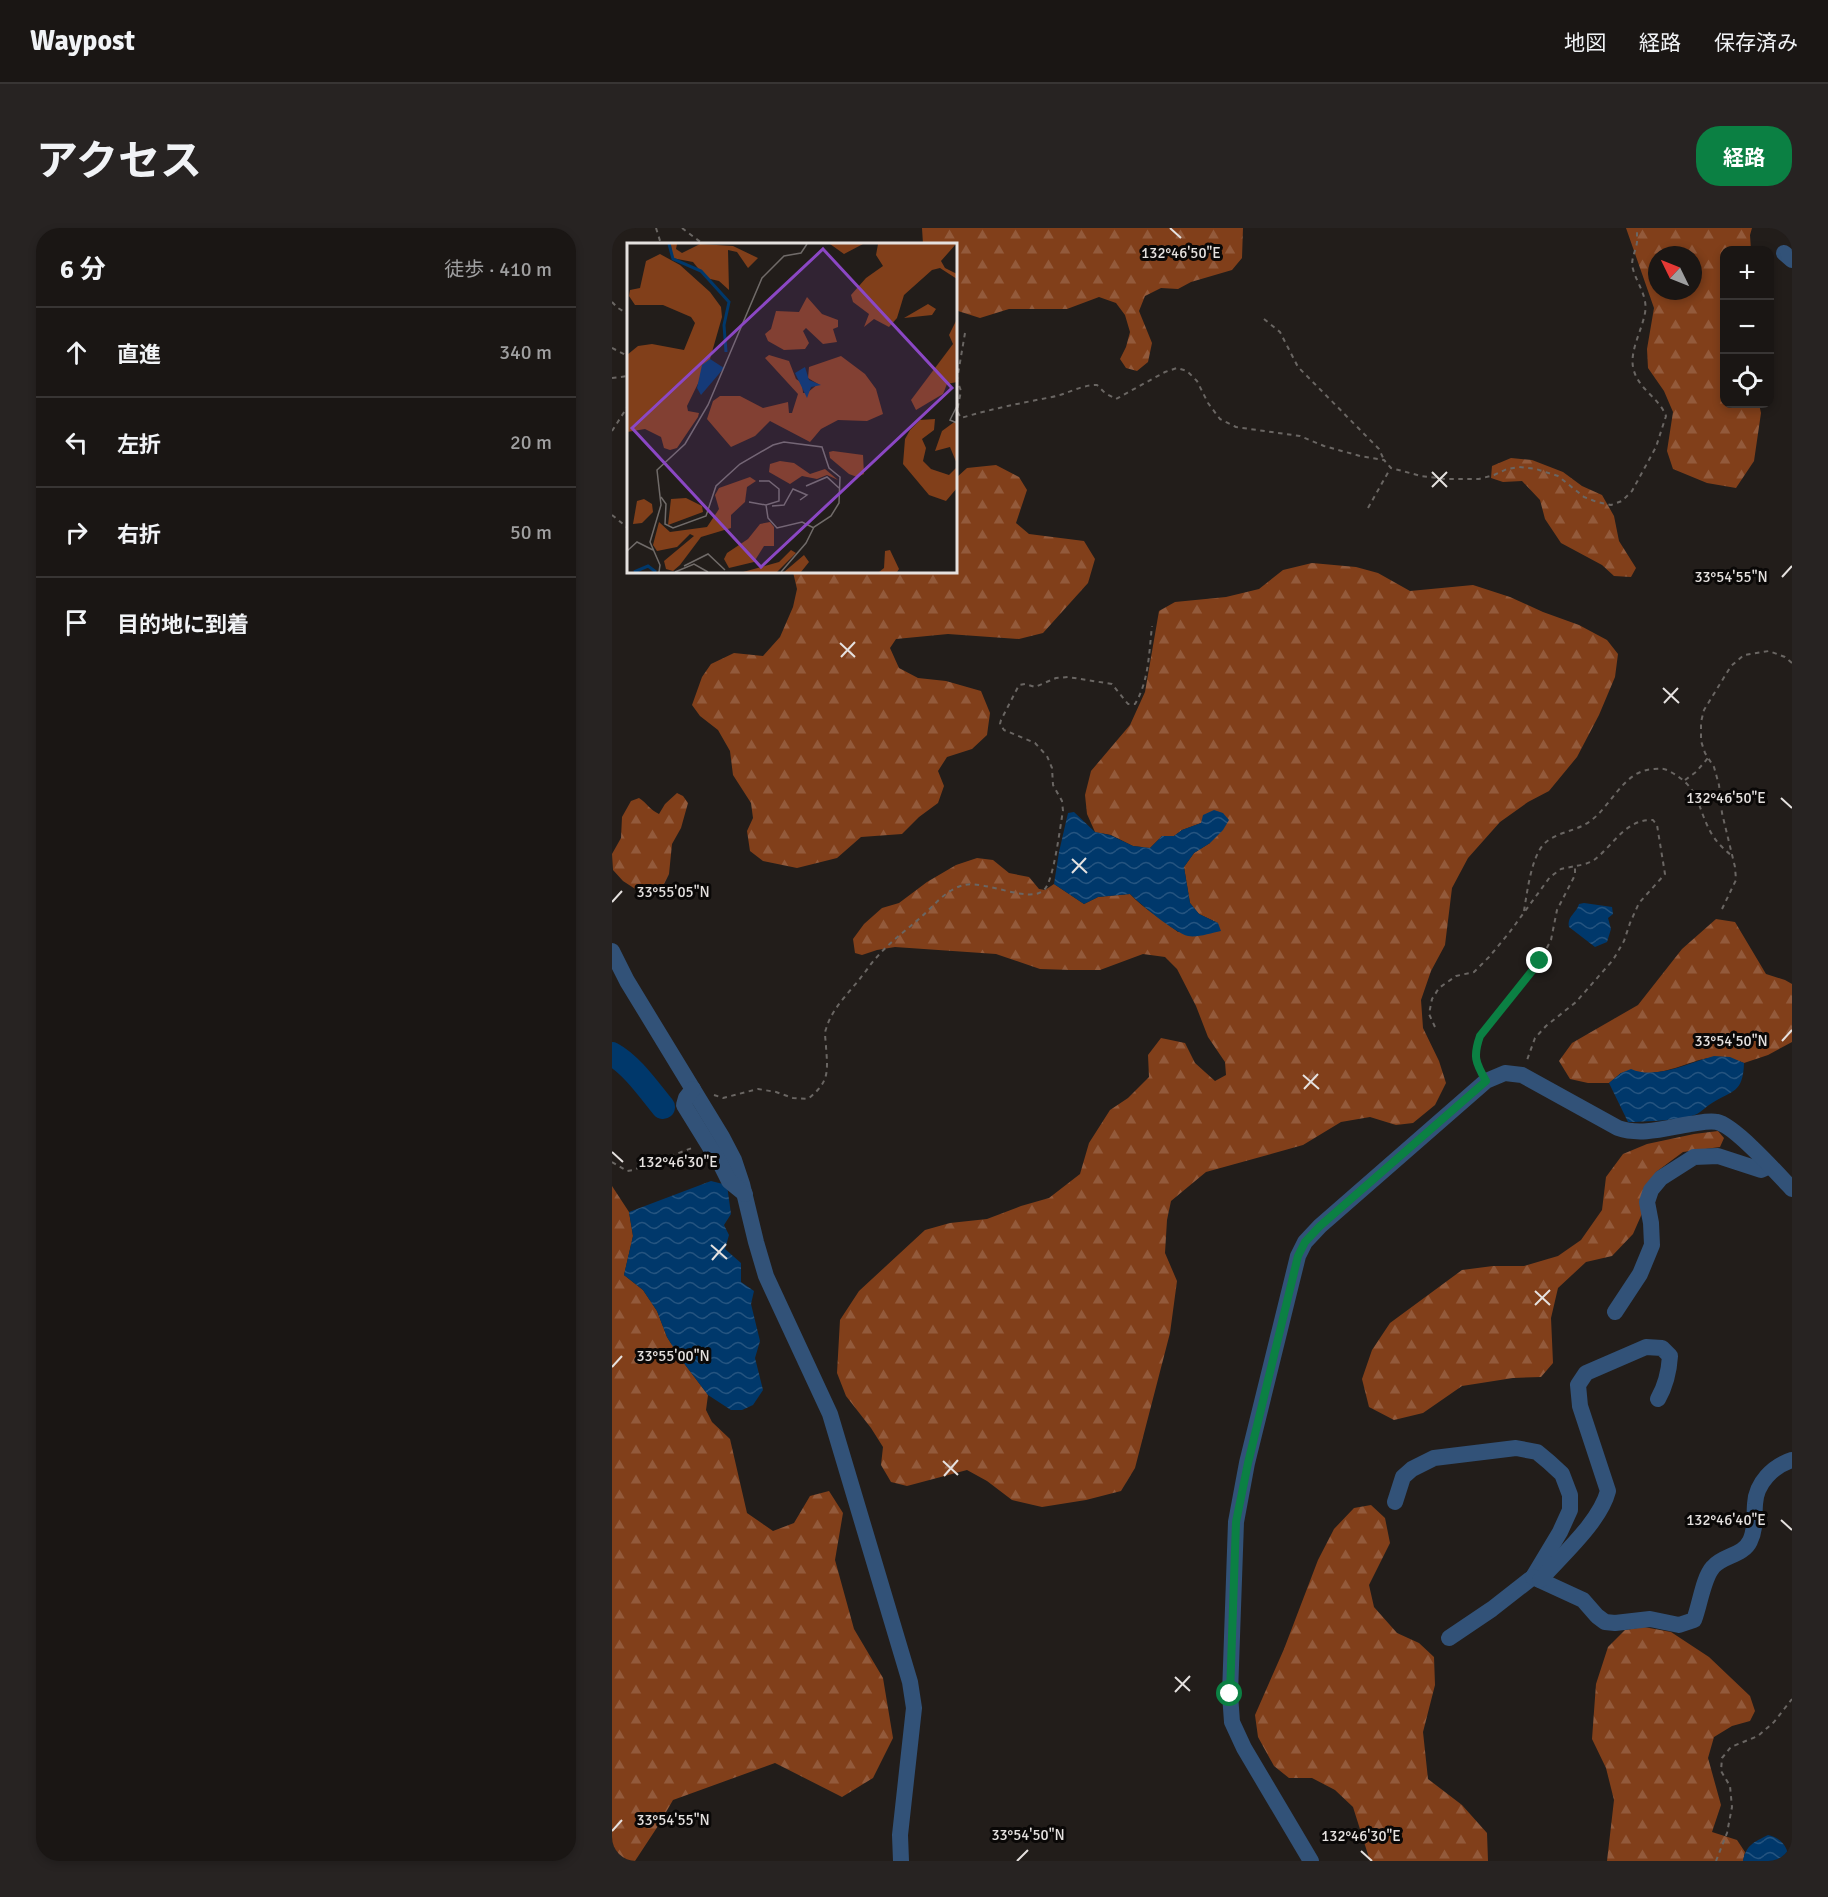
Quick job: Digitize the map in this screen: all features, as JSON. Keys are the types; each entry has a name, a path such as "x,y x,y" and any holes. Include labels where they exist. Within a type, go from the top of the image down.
{"street":[{"path":"612,951 627,981 734,1160 766,1276 830,1414 910,1682 914,1708 900,1835 901,1861"},
{"path":"1311,1861 1244,1748 1232,1722 1230,1694 1236,1522 1290,1287 1298,1256 1305,1242 1320,1226 1486,1081 1505,1073 1522,1075 1618,1128 1630,1132 1719,1122 1732,1130 1792,1189"},
{"path":"693,1089 684,1105 729,1181 744,1194"},
{"path":"1615,1312 1640,1274 1652,1245 1647,1202 1651,1190 1661,1178 1694,1157 1718,1156 1761,1170 1770,1166"},
{"path":"1449,1638 1536,1579 1591,1523 1605,1503 1608,1491 1580,1406 1578,1385 1586,1373 1646,1347 1662,1348 1670,1356 1669,1373 1658,1399"},
{"path":"1395,1502 1403,1477 1412,1469 1434,1458 1516,1448 1537,1452 1562,1474 1570,1495 1570,1510 1536,1579"},
{"path":"1536,1579 1583,1600 1605,1622 1650,1619 1679,1625 1694,1620 1707,1576 1713,1566 1741,1552 1750,1543 1754,1528 1755,1500 1761,1483 1771,1471 1792,1460"}],"path":[{"path":"656,228 661,243"},
{"path":"682,228 703,243"},
{"path":"1264,319 1280,332 1298,367 1379,449 1391,468 1421,476 1445,479 1479,479 1519,467 1558,476 1584,497 1611,505 1622,501 1632,491 1656,447 1666,416 1663,409 1637,379 1633,366 1646,311 1642,287 1632,262 1637,242 1637,228"},
{"path":"612,302 627,313"},
{"path":"965,333 957,380 961,392 957,411 961,418 994,408 1054,397 1085,385 1097,385 1116,399 1164,372 1177,368 1187,371 1197,381 1208,403 1220,419 1236,427 1300,436 1324,446 1384,460"},
{"path":"612,348 627,356"},
{"path":"612,378 627,376"},
{"path":"612,430 627,408"},
{"path":"1368,508 1391,468"},
{"path":"612,515 627,527"},
{"path":"693,1089 702,1088 723,1098 758,1089 793,1098 808,1099 819,1090 828,1070 825,1031 829,1020 842,999 875,958 897,937 948,893 964,885 993,887 1034,895 1043,892 1049,884 1052,872 1063,811 1062,801 1053,785 1052,768 1047,756 1035,743 1004,730 1000,724 1001,720 1019,685 1035,687 1056,678 1068,677 1112,684 1128,704 1135,704 1142,693 1152,626"},
{"path":"1722,909 1736,880 1722,813 1719,785 1714,767 1701,741 1701,722 1704,710 1731,666 1744,655 1769,651 1785,657 1792,663"},
{"path":"1685,780 1696,772 1708,758"},
{"path":"1524,911 1534,864 1543,845 1562,832 1584,825 1597,815 1625,782 1644,769 1664,768 1685,780 1697,797 1713,837 1732,856"},
{"path":"1435,1027 1430,1014 1432,999 1439,988 1456,976 1474,972 1509,933 1550,878 1561,869 1592,862 1632,824 1644,819 1653,820 1657,825 1665,874 1639,903 1614,960 1576,1002 1535,1038 1522,1075"},
{"path":"1486,1081 1478,1066 1475,1051 1480,1036 1540,961 1551,940 1557,910 1575,875 1575,866"},
{"path":"612,1162 627,1171 633,1170 706,1142"},
{"path":"1716,1861 1727,1833 1732,1807 1730,1786 1720,1771 1722,1758 1731,1747 1758,1736 1774,1722 1792,1699"}],"green space":[{"path":"922,228 1243,228 1242,258 1232,270 1191,282 1178,289 1161,288 1145,296 1139,311 1152,343 1148,362 1137,371 1126,368 1120,359 1130,332 1125,315 1116,303 1099,297 1067,309 1009,309 980,318 957,310 957,243 923,243"},
{"path":"1626,228 1752,228 1751,246 1720,246 1720,408 1760,408 1761,413 1754,461 1736,488 1707,483 1673,469 1667,451 1673,412 1664,391 1648,368 1647,349 1654,308 1651,300 1702,300 1702,246 1648,246 1648,291"},
{"path":"1511,458 1532,460 1563,472 1582,486 1602,495 1614,516 1619,541 1636,568 1631,577 1614,576 1602,565 1561,543 1545,519 1540,500 1522,481 1503,482 1491,478 1492,466"},
{"path":"996,465 1019,477 1027,490 1016,523 1029,534 1084,541 1095,559 1088,583 1043,633 1019,639 948,634 896,639 890,648 899,668 918,678 946,681 981,691 990,713 987,735 972,749 947,757 938,771 944,786 938,803 902,834 861,837 837,858 797,868 763,861 750,851 747,831 753,818 751,803 733,775 730,751 718,730 700,716 692,705 702,677 711,664 734,653 763,656 780,637 793,607 797,589 793,573 957,573 957,477 967,468"},
{"path":"1312,563 1356,567 1378,573 1410,591 1473,585 1510,597 1579,625 1607,640 1618,654 1615,677 1599,715 1577,757 1549,791 1528,802 1500,822 1468,858 1452,888 1445,945 1431,971 1421,1000 1423,1028 1439,1061 1446,1083 1435,1105 1413,1123 1396,1125 1370,1117 1341,1122 1303,1145 1206,1172 1171,1201 1165,1253 1177,1281 1170,1333 1135,1468 1121,1491 1086,1500 1042,1507 1012,1500 987,1481 967,1470 907,1486 891,1482 881,1465 883,1447 846,1396 837,1373 840,1320 859,1291 925,1230 950,1223 987,1219 1049,1198 1080,1174 1089,1143 1110,1110 1128,1098 1149,1077 1148,1055 1161,1038 1185,1043 1195,1063 1215,1081 1226,1075 1225,1062 1208,1037 1196,1006 1177,969 1165,957 1143,954 1100,970 1040,969 996,954 895,947 862,955 855,953 853,939 864,924 882,908 899,903 927,882 956,865 977,858 993,860 1009,873 1029,877 1039,889 1045,890 1054,884 1084,904 1098,897 1130,894 1178,932 1218,923 1199,914 1190,903 1184,867 1194,853 1210,843 1201,823 1182,830 1174,836 1162,836 1150,848 1133,846 1111,835 1095,832 1087,814 1085,795 1091,771 1130,725 1145,692 1159,611 1175,602 1226,597 1259,589 1283,570"},
{"path":"677,793 683,796 688,803 681,828 672,844 669,874 661,890 643,894 623,881 613,870 612,854 621,838 622,817 631,801 639,798 659,814 665,804"},
{"path":"1716,919 1735,922 1766,974 1792,984 1792,1042 1768,1055 1744,1063 1720,1057 1658,1072 1621,1073 1609,1083 1588,1083 1570,1079 1559,1061 1572,1043 1638,1005 1682,949"},
{"path":"1718,1131 1724,1138 1720,1147 1683,1152 1656,1172 1643,1192 1644,1209 1633,1234 1612,1256 1586,1262 1558,1288 1551,1318 1553,1363 1541,1377 1513,1378 1462,1386 1423,1413 1394,1420 1369,1407 1362,1379 1372,1350 1390,1323 1462,1270 1493,1266 1524,1266 1558,1256 1581,1240 1602,1210 1606,1177 1623,1154 1647,1144"},
{"path":"612,1186 629,1212 633,1236 624,1275 643,1290 657,1311 667,1337 680,1358 708,1395 706,1410 712,1422 730,1439 747,1513 773,1531 794,1523 810,1496 829,1491 843,1513 835,1560 854,1629 883,1678 893,1738 873,1778 842,1797 775,1763 673,1800 635,1861 612,1861"},
{"path":"1371,1505 1385,1518 1390,1543 1369,1585 1374,1607 1397,1633 1419,1643 1434,1657 1435,1685 1423,1732 1428,1779 1462,1805 1487,1833 1488,1861 1370,1861 1353,1807 1335,1790 1312,1778 1289,1778 1274,1766 1258,1737 1255,1715 1284,1649 1318,1560 1334,1529 1354,1508"},
{"path":"1644,1627 1671,1632 1709,1657 1750,1696 1755,1711 1750,1721 1732,1726 1714,1737 1708,1758 1721,1805 1712,1832 1737,1840 1745,1852 1743,1861 1607,1861 1614,1800 1606,1768 1592,1739 1596,1684 1608,1647 1625,1630"}],"water":[{"path":"1214,810 1223,813 1229,820 1223,830 1210,843 1194,853 1184,867 1190,903 1199,914 1218,923 1221,931 1188,936 1149,911 1130,894 1098,897 1084,904 1054,884 1068,813 1074,812 1095,832 1110,835 1133,846 1150,848 1162,836 1174,836 1182,830 1201,823 1203,815"},
{"path":"1579,904 1612,907 1613,914 1608,918 1611,929 1607,942 1595,947 1569,927 1570,918"},
{"path":"1714,1056 1730,1057 1744,1063 1742,1080 1731,1093 1697,1114 1684,1118 1628,1122 1609,1083 1621,1073 1631,1069 1651,1073 1662,1072"},
{"path":"711,1181 727,1185 731,1214 724,1225 729,1235 725,1249 741,1263 741,1282 754,1291 751,1304 760,1341 755,1358 763,1390 753,1405 742,1410 731,1410 708,1395 667,1337 657,1311 643,1290 624,1275 633,1236 629,1212"},
{"path":"1768,1835 1777,1838 1783,1844 1789,1861 1743,1861 1751,1845"}],"waterway":[{"path":"612,1054 633,1071 663,1107"}],"route":[{"path":"1230,1694 1236,1522 1298,1256 1305,1242 1320,1226 1486,1081 1478,1066 1475,1051 1480,1036 1540,961"}]}
